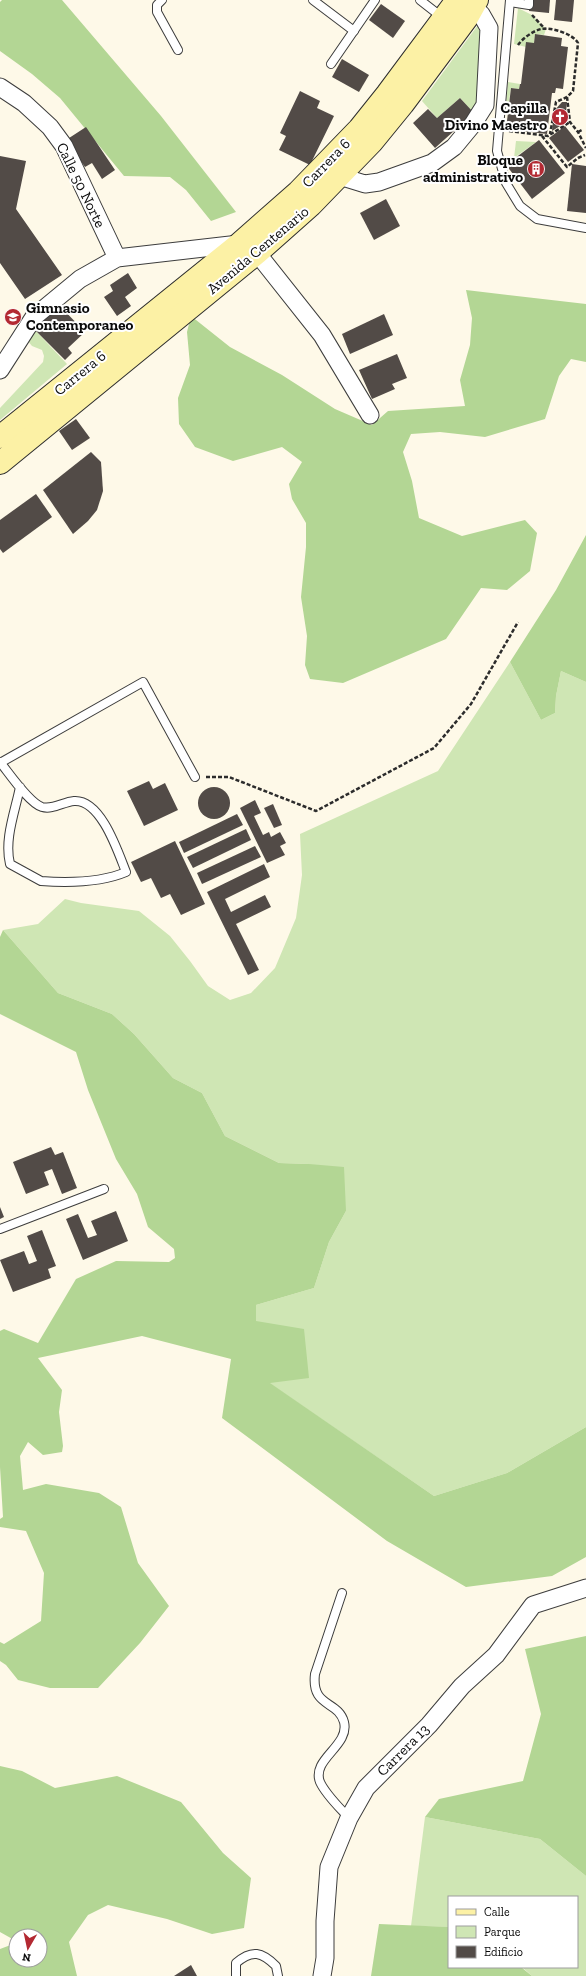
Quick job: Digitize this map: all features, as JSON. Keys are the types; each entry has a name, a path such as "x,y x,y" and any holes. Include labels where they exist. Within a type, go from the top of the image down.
{"main road":[{"name":"Carrera 6","path":"0,437 248,248 298,192 359,129 444,18 468,2"},
{"name":"Avenida Centenario","path":"0,463 248,248 311,205 372,142 403,104 467,18 468,2"}],"street":[{"path":"339,176 365,184 379,182 432,163 454,147 473,124 485,105 489,28 481,14 468,2"},
{"name":"Calle 50 Norte","path":"0,87 24,103 50,127 64,146 118,258"},
{"path":"0,370 34,317 80,279 118,258 248,248 322,335 370,415"},
{"name":"Carrera 13","path":"322,1976 325,1958 324,1921 329,1867 349,1818 366,1788 429,1725 462,1686 496,1655 533,1605 586,1588"}],"lane":[{"path":"162,0 157,5 157,12 178,50"},
{"path":"313,0 354,31"},
{"path":"331,64 375,0"},
{"path":"420,0 444,18"},
{"path":"529,0 529,5 510,1 497,151 506,183 520,206 537,219 586,228"},
{"path":"20,787 8,843 10,864 41,881 77,882 110,879 126,872 105,823 86,804 75,801 52,808 41,807 31,800 0,763 143,682 195,777"},
{"path":"0,1229 104,1189"},
{"path":"342,1593 315,1674 314,1684 316,1692 323,1702 336,1710 344,1721 344,1734 340,1743 321,1765 320,1780 324,1789 349,1818"},
{"path":"236,1976 236,1963 245,1955 257,1953 268,1958 276,1966 278,1976"}],"path":[{"path":"532,15 546,29"},
{"path":"518,45 534,32 546,29 572,36 578,44 573,91 568,97 556,102 550,134"},
{"path":"541,135 566,167 578,158 585,156 586,148 578,132 570,122 568,97"},
{"path":"506,131 548,136 570,122"},
{"path":"578,132 582,130"},
{"path":"195,777 229,777 316,811 434,748 471,704 518,622"}],"green space":[{"path":"2,0 62,0 161,116 236,212 211,221 186,190 170,177 124,176 60,98 32,74 0,51 0,2"},
{"path":"518,8 532,15 546,29 544,35 535,34 534,43 526,47 514,44"},
{"path":"478,25 485,33 481,102 474,113 460,98 437,118 422,101"},
{"path":"508,82 520,84 519,89 511,88 507,114 505,115"},
{"path":"516,141 536,142 514,158"},
{"path":"466,290 586,304 586,362 571,359 559,376 545,419 485,437 440,432 411,434 403,452 412,481 419,518 462,536 525,520 537,533 530,571 507,590 481,588 446,639 343,683 310,679 305,665 307,636 301,597 306,547 306,523 292,499 289,484 302,462 282,447 233,461 195,447 179,424 178,398 190,365 187,332 191,316 230,347 282,375 335,409 372,425 388,411 465,406 460,380 470,345 472,318"},
{"path":"34,329 67,364 0,420 0,408 43,362 44,356 42,350 32,346 27,340"},
{"path":"586,535 586,682 561,671 556,696 555,713 541,720 510,662 556,590"},
{"path":"510,662 541,720 555,713 556,696 561,671 586,682 586,1427 507,1473 434,1496 269,1383 255,1321 256,1305 314,1288 329,1242 346,1211 309,1164 279,1163 225,1136 202,1093 173,1078 134,1034 112,1014 58,993 3,930 38,924 65,899 81,903 139,911 170,936 208,986 230,1000 251,993 275,968 296,918 302,875 300,834 438,771"},
{"path":"3,930 58,993 112,1014 134,1034 173,1078 202,1093 225,1136 279,1163 344,1167 346,1211 329,1242 314,1288 256,1305 256,1321 304,1329 309,1378 270,1383 434,1496 507,1473 586,1427 586,1557 552,1576 466,1587 387,1541 222,1418 231,1359 142,1336 38,1358 62,1390 59,1412 63,1446 62,1452 43,1455 28,1442 20,1456 23,1490 46,1484 99,1493 121,1507 138,1563 169,1606 140,1643 98,1688 50,1688 18,1680 6,1665 0,1661 0,1642 4,1644 41,1621 44,1573 26,1531 0,1527 0,1519 3,1517 0,1467 0,1331 4,1329 38,1343 76,1279 116,1261 169,1262 175,1258 174,1249 148,1227 137,1194 116,1159 88,1090 76,1052 0,1014 0,937"},
{"path":"586,1636 586,1876 540,1839 425,1817 439,1799 523,1781 541,1714 525,1649"},
{"path":"0,1766 22,1771 55,1788 117,1776 181,1802 223,1853 251,1878 244,1928 212,1934 167,1919 108,1905 88,1915 69,1942 77,1976 0,1976 0,1949 8,1946 8,1968 48,1968 48,1928 8,1928 8,1936 0,1932"},
{"path":"425,1817 540,1839 586,1876 586,1976 532,1976 523,1968 578,1968 578,1896 448,1896 448,1927 411,1926"},
{"path":"379,1924 448,1927 448,1968 522,1968 532,1976 371,1976"}],"building":[{"path":"530,0 550,0 549,13 529,11"},
{"path":"556,0 574,0 572,22 554,20"},
{"path":"381,4 405,21 393,38 369,20"},
{"path":"535,34 562,38 561,46 568,47 563,89 556,88 555,93 552,93 547,134 506,129 511,88 519,89 521,84 526,42 534,43"},
{"path":"342,59 369,75 359,92 332,77"},
{"path":"300,91 320,101 317,108 334,116 310,165 279,150 286,136 280,133"},
{"path":"460,98 474,113 435,148 413,123 428,109 437,118"},
{"path":"562,102 567,102 565,123 552,131 554,111"},
{"path":"565,126 584,150 568,162 549,138"},
{"path":"86,127 115,170 102,179 92,163 85,167 66,140"},
{"name":"Bloque administrativo","path":"539,140 565,173 532,199 506,165"},
{"path":"0,156 26,161 16,209 62,275 25,299 0,263"},
{"path":"572,164 586,166 586,213 567,211"},
{"path":"386,199 400,226 374,240 360,213"},
{"path":"128,273 137,288 125,297 131,306 117,316 104,297 113,291 110,285"},
{"path":"59,305 85,332 68,348 72,353 65,360 34,329"},
{"path":"384,314 393,335 350,354 342,334"},
{"path":"397,354 407,378 392,384 395,389 372,399 359,370"},
{"path":"76,419 90,438 72,450 59,431"},
{"path":"91,452 101,462 103,491 97,510 88,521 73,534 43,490"},
{"path":"36,494 52,517 3,553 0,549 0,520"},
{"path":"149,781 153,789 165,783 178,810 144,826 127,791"},
{"path":"214,787 220,788 227,794 230,803 229,809 223,816 214,819 208,818 201,812 198,803 199,797 205,790"},
{"path":"255,800 261,813 254,816 263,835 269,832 271,837 280,832 286,843 280,846 285,855 267,863 240,808"},
{"path":"273,804 282,825 274,828 264,808"},
{"path":"237,814 243,825 184,853 179,842"},
{"path":"246,829 251,840 193,868 187,857"},
{"path":"175,841 205,904 181,915 170,894 161,898 151,878 141,882 131,862"},
{"path":"255,846 261,857 202,884 197,873"},
{"path":"264,864 270,877 225,899 231,912 265,895 271,907 236,924 259,970 248,975 207,892"},
{"path":"51,1147 55,1155 63,1152 77,1188 62,1194 52,1169 44,1172 49,1185 26,1194 13,1162"},
{"path":"0,1207 4,1217 0,1219"},
{"path":"116,1211 128,1241 83,1260 66,1219 78,1214 88,1238 97,1235 91,1221"},
{"path":"42,1230 56,1266 48,1269 51,1278 13,1292 0,1260 24,1251 29,1264 37,1261 27,1236"},
{"path":"191,1965 197,1976 174,1976"}],"place":[{"name":"Capilla Divino Maestro","path":"560,117"},
{"name":"Bloque administrativo","path":"536,169"},
{"name":"Gimnasio Contemporaneo","path":"13,317"}]}
